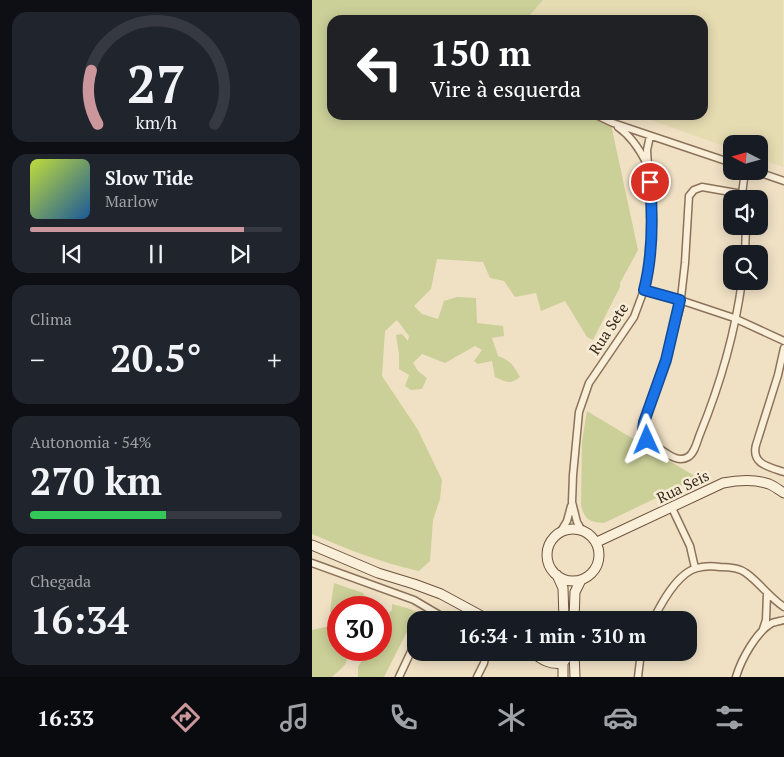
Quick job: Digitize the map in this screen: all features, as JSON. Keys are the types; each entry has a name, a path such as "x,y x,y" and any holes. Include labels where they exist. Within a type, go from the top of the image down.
{"street":[{"path":"607,120 723,160"},
{"path":"613,123 625,132 635,144 649,169"},
{"name":"Rua Sete","path":"561,531 567,522 572,502 576,438 584,392 634,317 648,275 652,226 647,150 650,136"},
{"path":"768,175 784,181"},
{"path":"723,192 702,186 691,193 688,201 686,263 680,300 666,360 643,426 647,440 676,458 686,458 694,451 718,383 740,290"},
{"path":"644,290 734,318 784,341"},
{"path":"784,348 778,375 755,449 756,456 761,463 784,472"},
{"name":"Rua Seis","path":"597,542 723,483 746,480 763,482 784,493"},
{"name":"Rua Sete","path":"572,502 581,530"},
{"path":"672,508 690,546 695,568"},
{"path":"557,575 566,580 581,580 590,575 597,567 600,552 597,542 590,534 571,528 561,531 550,542 547,552 548,562 563,588 564,611"},
{"path":"312,545 378,574 440,594 473,611"},
{"path":"312,563 414,600 430,610"},
{"path":"658,611 669,590 695,568 726,567 745,572 767,594 784,607"},
{"path":"574,611 575,592 581,580"},
{"path":"736,677 744,658 763,630 766,620 767,594"},
{"path":"763,630 772,623 784,620"},
{"path":"399,677 407,660"},
{"path":"477,677 484,661"},
{"path":"543,661 556,664 563,663 563,677"},
{"path":"543,661 559,677"},
{"path":"574,661 575,677"},
{"path":"638,677 640,661"}],"shaded area":[{"path":"543,0 783,0 783,167 768,162 768,135 723,135 723,146 650,120 708,120 708,15 530,15"}],"green space":[{"path":"312,0 543,0 530,15 327,15 327,120 610,120 638,250 593,340 587,337 565,301 541,311 536,293 515,297 504,281 490,278 483,262 437,259 431,289 414,306 422,314 438,319 444,301 457,297 476,298 477,323 503,326 504,336 492,338 498,356 506,359 520,377 511,382 495,377 492,361 478,364 474,361 482,350 475,346 445,363 422,354 413,363 418,371 427,378 422,389 411,390 405,386 409,375 399,369 396,335 402,334 408,341 409,336 397,320 385,331 382,376 418,430 442,480 440,499 433,520 430,561 419,571 365,555 312,534"},
{"path":"587,411 698,478 604,523 588,519 581,505 582,441"},
{"path":"334,583 363,593 364,596 332,596"},
{"path":"392,604 414,611 407,611 407,632 384,677 358,677 358,667 362,661 392,661"},
{"path":"327,627 327,661 346,661 345,665 332,677 312,677 312,630"}],"route":[{"path":"647,440 643,426 660,381 680,307 680,300 644,290 648,275 652,226 650,182"}]}
